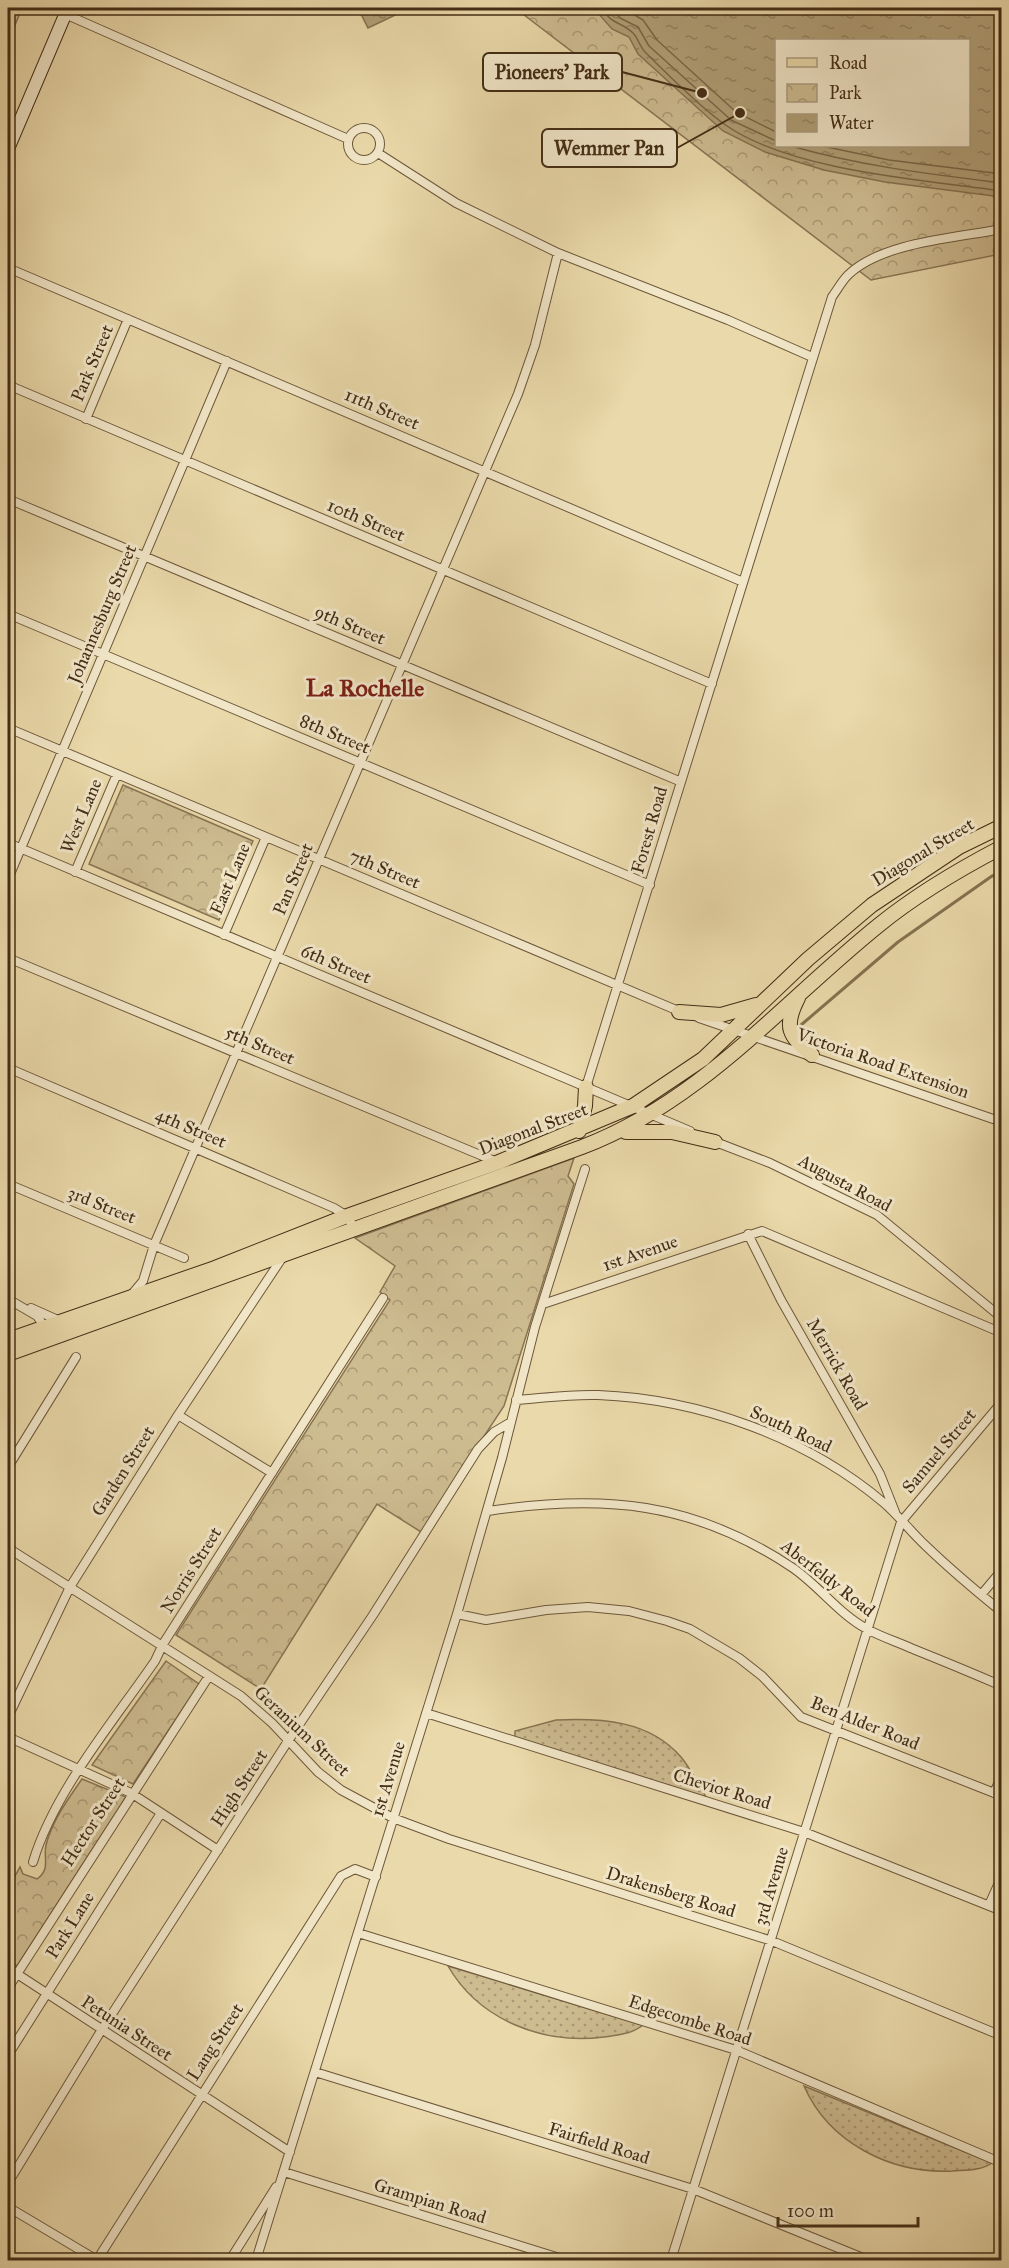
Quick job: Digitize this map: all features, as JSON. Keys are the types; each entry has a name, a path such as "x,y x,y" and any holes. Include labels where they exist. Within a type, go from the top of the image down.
{"main road":[{"path":"8,149 67,11"},
{"name":"Diagonal Street","path":"8,1340 47,1332 285,1253 350,1222 579,1131 633,1106 703,1059 808,959 872,904 959,847 1002,826"},
{"name":"Diagonal Street","path":"8,1354 47,1332 60,1321 620,1132 652,1115 707,1077 909,901 1002,847"},
{"path":"800,994 790,1016 790,1031 798,1044 812,1055"},
{"path":"679,1012 721,1015 743,1011 764,1002"},
{"path":"579,1131 585,1106 586,1087"},
{"path":"620,1132 672,1132 715,1142"}],"street":[{"path":"67,11 348,139"},
{"path":"357,129 371,129 380,140 378,153 371,159 357,159 348,149 348,139 357,129"},
{"path":"378,153 456,203 558,253 728,320 812,357"},
{"name":"Forest Road","path":"586,1087 650,885 679,781 712,684 832,297 848,275 862,264 899,249 1002,229"},
{"name":"Pan Street","path":"129,1296 143,1281 154,1245 485,472 535,345 558,253"},
{"name":"11th Street","path":"8,268 743,582"},
{"name":"Park Street","path":"86,419 128,319"},
{"name":"Johannesburg Street","path":"8,879 227,361"},
{"name":"10th Street","path":"8,385 712,684"},
{"name":"9th Street","path":"8,499 679,781"},
{"name":"8th Street","path":"8,614 650,885"},
{"name":"7th Street","path":"8,728 679,1012 753,1036"},
{"name":"West Lane","path":"75,872 117,774"},
{"name":"East Lane","path":"224,934 266,837"},
{"name":"6th Street","path":"8,843 652,1115"},
{"name":"5th Street","path":"8,958 499,1162"},
{"name":"Victoria Road Extension","path":"753,1036 1002,1122"},
{"name":"4th Street","path":"8,1068 196,1147 350,1222"},
{"name":"Augusta Road","path":"652,1115 770,1163 877,1215 1002,1317"},
{"name":"1st Avenue","path":"256,2260 457,1614 488,1511 543,1304 585,1169"},
{"name":"3rd Street","path":"8,1184 184,1258"},
{"path":"748,1234 762,1231 773,1234 1002,1333"},
{"name":"1st Avenue","path":"543,1304 748,1234"},
{"name":"Merrick Road","path":"748,1234 781,1300 880,1474 889,1493 894,1512"},
{"name":"Garden Street","path":"8,1718 70,1587 178,1415 285,1253"},
{"name":"Norris Street","path":"33,1862 42,1836 80,1771 155,1662 163,1644 383,1298"},
{"path":"8,1299 60,1321"},
{"path":"22,1306 37,1316 47,1332"},
{"path":"8,1467 76,1357"},
{"name":"South Road","path":"516,1400 598,1395 652,1401 724,1418 807,1452 848,1477 894,1512 902,1522 1002,1612"},
{"name":"Samuel Street","path":"902,1522 1002,1402"},
{"path":"178,1415 272,1473"},
{"name":"High Street","path":"8,2183 101,2031 288,1741 374,1615 478,1449 494,1432 511,1422"},
{"name":"Aberfeldy Road","path":"488,1511 560,1502 603,1502 651,1507 684,1515 764,1549 809,1580 866,1629 1002,1686"},
{"name":"3rd Avenue","path":"671,2260 837,1731 866,1629 902,1522"},
{"name":"Geranium Street","path":"8,1548 163,1644 248,1702 318,1772 341,1790 393,1818"},
{"path":"981,1595 1002,1570"},
{"name":"Ben Alder Road","path":"457,1614 486,1620 546,1610 588,1607 629,1611 667,1621 690,1629 739,1658 762,1676 801,1717 998,1794"},
{"name":"Hector Street","path":"8,1988 131,1793 209,1676"},
{"name":"Cheviot Road","path":"426,1713 804,1832 1002,1911"},
{"path":"8,1737 131,1793 218,1850"},
{"path":"998,1794 1002,1775"},
{"name":"Park Lane","path":"8,2055 161,1813"},
{"name":"Drakensberg Road","path":"393,1818 449,1839 772,1941 1002,2036"},
{"name":"Lang Street","path":"97,2260 341,1876 355,1869 376,1877"},
{"path":"989,1905 1002,1876"},
{"name":"Edgecombe Road","path":"358,1933 736,2050 1002,2163"},
{"name":"Petunia Street","path":"8,1968 101,2031 290,2152"},
{"name":"Fairfield Road","path":"315,2072 693,2189 868,2260"},
{"path":"230,2260 283,2175"},
{"name":"Grampian Road","path":"283,2175 566,2260"},
{"path":"8,2207 97,2260"}],"green space":[{"path":"8,8 22,8 8,42"},
{"path":"515,8 1001,8 1001,254 871,280"},
{"path":"123,785 253,841 219,920 89,864"},
{"path":"574,1158 568,1176 574,1184 504,1406 421,1532 377,1504 261,1689 176,1635 390,1300 380,1292 395,1266 355,1238"},
{"path":"166,1661 199,1684 133,1784 92,1765"},
{"path":"556,1720 607,1721 654,1735 681,1757 706,1797 515,1737 515,1731"},
{"path":"82,1779 126,1797 17,1966 8,1958 8,1889 20,1867 23,1874 37,1879 44,1871 45,1850 52,1827"},
{"path":"448,1966 643,2025 630,2032 604,2037 558,2037 536,2032 515,2025 477,2001 461,1985"},
{"path":"804,2086 992,2163 973,2170 929,2171 885,2160 864,2151 829,2124 815,2106"}],"water":[{"path":"358,8 405,8 406,10 368,28"},
{"path":"596,8 1001,8 1001,197 885,182 824,170 765,152 723,131 638,54 629,37 612,29"}],"waterway":[{"path":"801,1025 898,942 992,876 1002,873"}],"place":[{"name":"Pioneers' Park","path":"702,93"},
{"name":"Wemmer Pan","path":"740,113"}],"district":[{"name":"La Rochelle","path":"365,688"}]}
